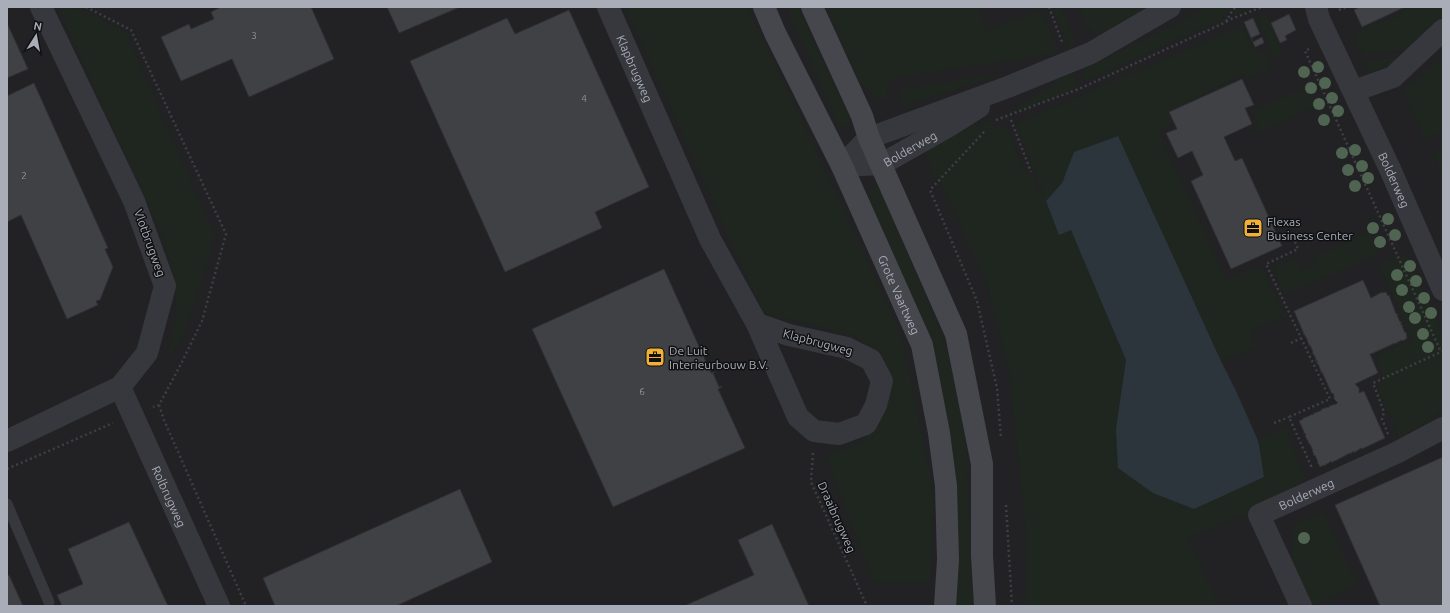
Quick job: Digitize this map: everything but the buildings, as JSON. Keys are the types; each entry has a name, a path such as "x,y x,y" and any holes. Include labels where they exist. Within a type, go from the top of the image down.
{"main road":[{"name":"Grote Vaartweg","path":"764,7 775,33 842,166 922,345 946,486 948,560 945,606"},
{"path":"812,7 862,116 869,138 882,164 956,334 982,464 982,556 985,606"}],"street":[{"name":"Vlotbrugweg","path":"7,441 120,387 147,353 165,286 134,201 41,7"},
{"name":"Klapbrugweg","path":"608,7 710,239 756,324 798,417 814,431 839,434 866,424 876,406 882,381 871,360 847,348 789,335 756,324"},
{"name":"Bolderweg","path":"842,166 869,138 1008,87 1091,53 1170,7"},
{"name":"Bolderweg","path":"1316,7 1319,19 1390,169 1443,290"},
{"path":"1354,91 1393,77 1443,30"},
{"name":"Bolderweg","path":"842,166 882,164 949,126 1008,87"},
{"name":"Rolbrugweg","path":"120,387 219,606"},
{"name":"Bolderweg","path":"1301,606 1259,515 1396,453 1443,428"}],"lane":[{"path":"7,504 49,602"}],"path":[{"path":"1226,22 1232,10 1236,7"},
{"path":"992,124 997,120 1081,88 1262,7"},
{"path":"1329,40 1305,51 1442,352 1373,383 1384,412 1382,418 1396,453"},
{"path":"1012,120 1031,172"},
{"path":"987,129 930,190 977,301 997,388 1001,442"},
{"path":"1274,423 1330,399 1266,264 1298,249 1293,237"},
{"path":"1291,343 1301,338"},
{"path":"159,404 164,420 246,606"},
{"path":"1289,417 1321,487"},
{"name":"Draaibrugweg","path":"814,431 810,482 867,606"},
{"path":"1005,497 1012,606"}],"shaded area":[{"path":"7,7 1443,7 1443,606 7,606"},
{"path":"58,7 71,7 100,19 126,33 215,237 182,339 168,356 173,334 176,295 173,274 164,240"},
{"path":"625,7 747,7 825,169 901,334 934,494 930,583 874,582 825,456 863,441 880,416 876,354 855,336 763,313"},
{"path":"787,7 798,7 851,120 847,127 839,128"},
{"path":"827,7 977,7 988,31 1041,9 1059,53 893,78 888,86 885,100 880,100 859,82"},
{"path":"1052,7 1062,9 1074,40 1069,50"},
{"path":"1079,7 1154,7 1099,37 1087,25"},
{"path":"1204,7 1233,7 1220,20 1084,82 1081,70 1188,18"},
{"path":"1239,7 1256,7 1233,17 1234,12"},
{"path":"1401,7 1443,7 1443,19 1411,49 1374,53 1364,57 1353,35 1362,29 1403,14"},
{"path":"1265,12 1284,52 1274,57 1256,16"},
{"path":"1242,26 1257,54 1268,50 1269,69 1249,78 1243,74 1168,112 1173,124 1158,131 1227,280 1261,265 1287,318 1250,331 1257,347 1221,361 1118,136 1074,152 1062,183 1046,201 1059,235 1071,229 1126,360 1116,429 1264,477 1257,441 1285,427 1306,479 1263,507 1188,538 1219,606 1026,606 1026,531 1009,372 986,282 938,177 934,179 924,150 988,119 997,130 1007,127 1020,161 1045,199 1016,124"},
{"path":"1408,55 1386,67 1368,72 1365,62"},
{"path":"1443,56 1443,132 1425,140 1403,91"},
{"path":"1072,72 1078,87 1008,116 1010,111"},
{"path":"1006,73 903,106 900,102 903,88"},
{"path":"1306,87 1315,107 1257,134 1254,127 1258,125 1252,112"},
{"path":"1118,136 1236,391 1259,445 1264,477 1194,509 1153,493 1118,468 1116,429 1126,360 1071,230 1059,235 1046,201 1062,183 1074,152"},
{"path":"1443,149 1443,177 1433,153"},
{"path":"880,186 947,350 958,394 967,453 973,606 954,606 947,454 864,195 869,189"},
{"path":"1370,232 1378,254 1285,295 1273,267 1296,257 1301,270 1315,265 1313,258"},
{"path":"1405,253 1443,333 1443,408 1425,424 1399,438 1377,385 1385,382 1375,356 1412,340 1380,264"},
{"path":"1323,512 1357,585 1312,606 1291,566 1294,524"}],"place":[{"name":"Flexas Business Center","path":"1253,228"},
{"name":"De Luit Interieurbouw B.V.","path":"655,357"}]}
